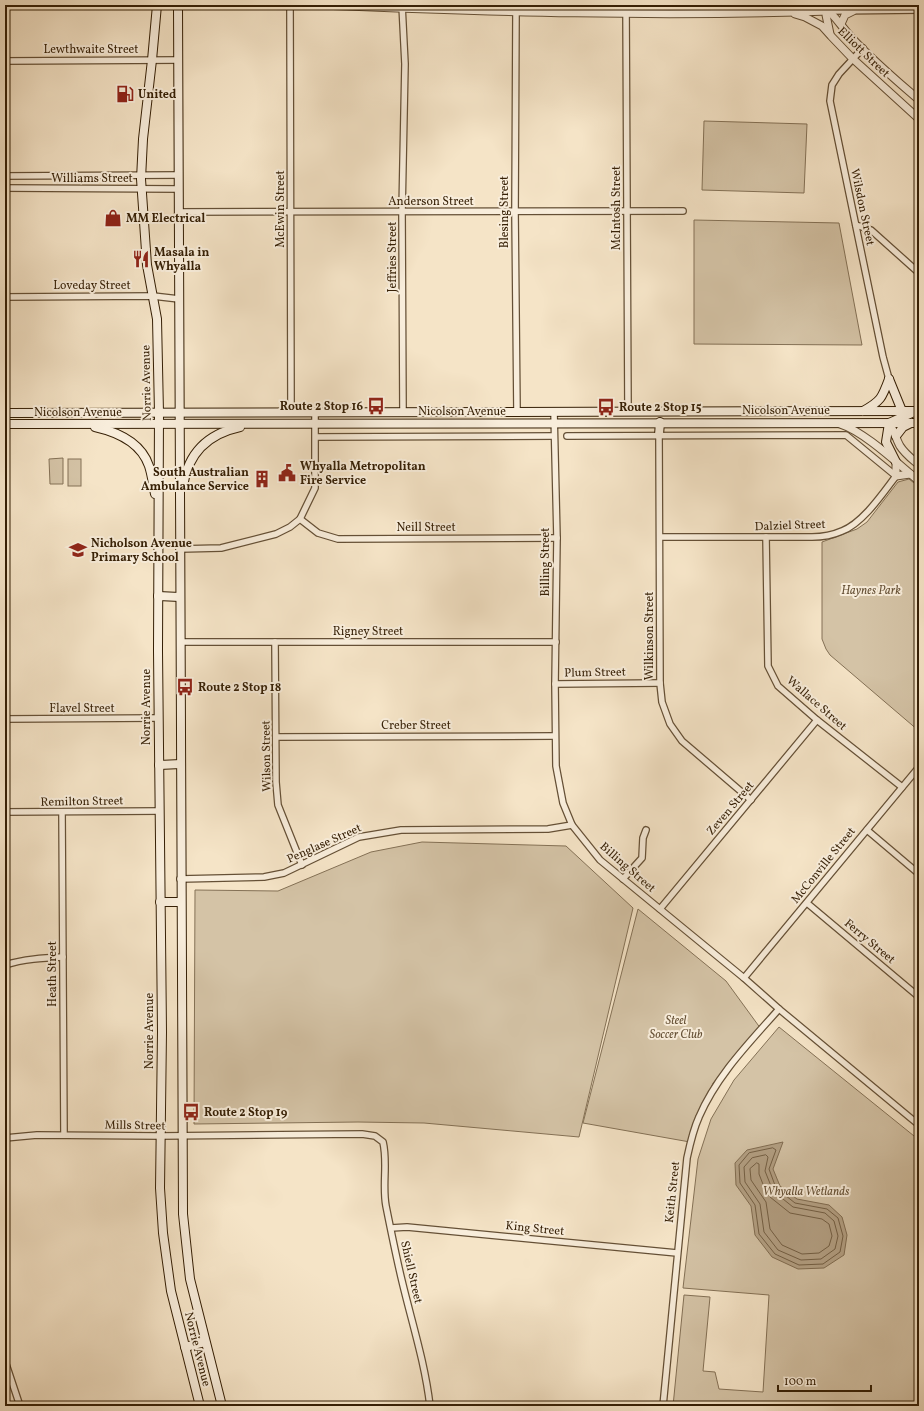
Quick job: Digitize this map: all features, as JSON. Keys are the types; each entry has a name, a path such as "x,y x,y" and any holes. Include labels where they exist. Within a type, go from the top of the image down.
{"main road":[{"name":"Norrie Avenue","path":"157,5 143,139 141,175 147,265 157,319 159,413 158,718 162,1032 160,1188 163,1233 171,1291 200,1406"},
{"name":"Norrie Avenue","path":"178,5 181,764 180,902 183,1214 190,1279 222,1406"},
{"path":"889,379 902,411"},
{"path":"861,412 875,404 882,396 889,379"},
{"name":"Nicolson Avenue","path":"5,413 918,411"},
{"path":"889,423 918,411"},
{"path":"724,412 724,422"},
{"path":"849,412 862,415 879,416 889,423"},
{"name":"Nicolson Avenue","path":"5,424 660,422 915,423"},
{"path":"659,435 660,422"},
{"path":"889,423 886,442 896,462"},
{"path":"896,436 903,427 915,423"},
{"path":"84,424 101,428 126,438 140,450 149,466 158,511"},
{"path":"180,508 184,482 190,462 203,444 211,438 231,429 252,424"},
{"path":"158,596 180,597"},
{"path":"159,765 181,764"},
{"path":"160,902 180,902"},
{"path":"185,1347 205,1342"}],"street":[{"name":"McEwin Street","path":"290,5 292,412"},
{"path":"320,5 516,12 626,14 919,10"},
{"name":"McIntosh Street","path":"626,5 628,412"},
{"name":"Elliott Street","path":"822,5 830,11 863,48 919,100"},
{"path":"831,36 826,16 836,5"},
{"name":"Jeffries Street","path":"402,7 405,64 402,212 403,412"},
{"path":"841,24 845,16 853,10"},
{"name":"Blesing Street","path":"516,12 515,212 517,412"},
{"name":"Elliott Street","path":"787,12 805,17 822,26 852,58 919,119"},
{"name":"Wilsdon Street","path":"863,48 852,58 832,85 830,101 883,357 889,379"},
{"name":"Lewthwaite Street","path":"5,61 178,60"},
{"name":"Williams Street","path":"5,176 179,175"},
{"name":"Williams Street","path":"5,188 179,189"},
{"name":"Anderson Street","path":"179,212 683,211"},
{"path":"856,226 871,230 919,273"},
{"name":"Loveday Street","path":"5,297 153,296 179,299"},
{"path":"180,549 221,548 276,534 290,527 300,519 315,488 315,412"},
{"name":"Billing Street","path":"554,412 557,538 555,684 556,766 559,790 572,824 600,860 744,978 779,1009 919,1125"},
{"path":"836,422 848,426 862,434 919,481"},
{"path":"889,423 900,445 908,456 919,465"},
{"name":"Wilkinson Street","path":"659,435 660,682 662,702 670,724 682,741 751,800"},
{"name":"Nicolson Avenue","path":"567,436 846,435 896,476"},
{"name":"Nicolson Avenue","path":"316,436 554,436"},
{"path":"896,462 896,476 910,474"},
{"name":"Dalziel Street","path":"660,537 812,538 826,536 843,531 855,523 876,501 896,476"},
{"name":"Neill Street","path":"300,519 318,533 338,539 557,538"},
{"name":"Wallace Street","path":"766,537 768,666 778,686 817,720 902,787"},
{"name":"Rigney Street","path":"180,642 556,642"},
{"name":"Wilson Street","path":"276,642 276,782 278,805 302,865"},
{"name":"Plum Street","path":"555,684 660,682"},
{"name":"Flavel Street","path":"5,719 158,718"},
{"name":"Zeven Street","path":"660,909 817,720"},
{"name":"Creber Street","path":"276,736 555,736"},
{"name":"McConville Street","path":"744,978 919,767"},
{"name":"Remilton Street","path":"5,812 160,811"},
{"name":"Heath Street","path":"62,812 64,1135"},
{"name":"Penglase Street","path":"180,879 264,876 284,873 359,838 379,833 401,830 548,829 572,824"},
{"path":"623,879 642,858 642,838 646,830"},
{"path":"867,830 919,874"},
{"name":"Ferry Street","path":"807,903 919,997"},
{"path":"5,965 16,961 63,957"},
{"name":"Keith Street","path":"663,1406 686,1158 699,1117 712,1091 727,1070 779,1009"},
{"name":"Mills Street","path":"5,1138 36,1135 182,1136 362,1134 375,1136 383,1142"},
{"name":"Shiell Street","path":"383,1142 386,1152 386,1204 402,1280 421,1351 430,1406"},
{"name":"King Street","path":"391,1228 407,1227 677,1253"},
{"path":"5,1361 20,1406"}],"green space":[{"path":"704,121 807,124 804,193 702,190"},
{"path":"694,220 839,223 862,345 694,344"},
{"path":"63,458 63,484 50,484 49,459"},
{"path":"68,459 81,459 81,486 68,486"},
{"name":"Haynes Park","path":"909,479 919,487 919,731 830,655 822,639 822,542 857,529 867,522 898,482"},
{"path":"422,842 566,846 633,908 579,1137 424,1123 358,1122 194,1124 195,890 278,891 371,852"},
{"name":"Steel Soccer Club","path":"638,909 726,981 761,1029 713,1083 690,1142 583,1123"},
{"name":"Whyalla Wetlands","path":"779,1027 919,1140 919,1406 673,1406 684,1295 710,1297 703,1371 715,1372 719,1389 763,1392 769,1295 683,1288 698,1159 711,1119 734,1080"}],"water":[{"path":"783,1142 773,1169 780,1186 797,1199 829,1205 842,1217 847,1235 844,1255 824,1268 798,1269 772,1257 755,1235 751,1206 736,1185 735,1163 747,1150"}],"place":[{"name":"United","path":"125,94"},
{"name":"MM Electrical","path":"113,218"},
{"name":"Masala in Whyalla","path":"141,259"},
{"name":"Route 2 Stop 16","path":"376,406"},
{"name":"Route 2 Stop 15","path":"606,407"},
{"name":"Whyalla Metropolitan Fire Service","path":"287,473"},
{"name":"South Australian Ambulance Service","path":"262,479"},
{"name":"Nicholson Avenue Primary School","path":"78,550"},
{"name":"Route 2 Stop 18","path":"185,687"},
{"name":"Route 2 Stop 19","path":"191,1112"}]}
